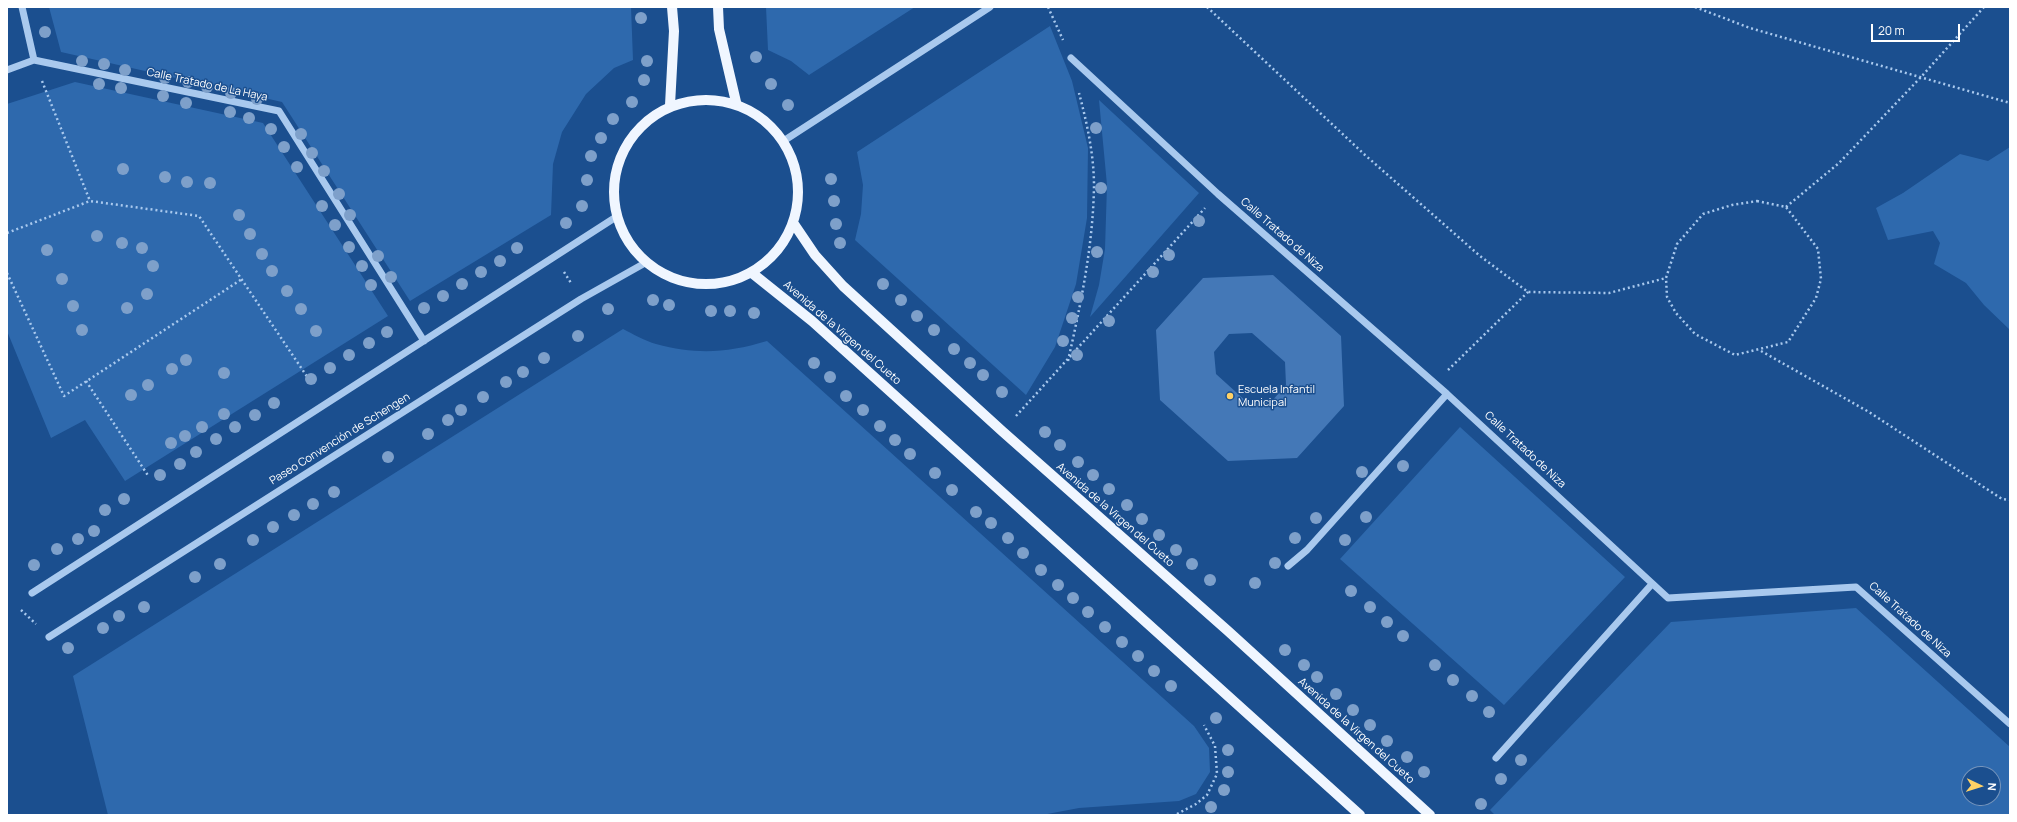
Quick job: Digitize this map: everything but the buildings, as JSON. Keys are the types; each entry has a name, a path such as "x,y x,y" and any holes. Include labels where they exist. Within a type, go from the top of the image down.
{"main road":[{"path":"670,105 674,31 672,7"},
{"path":"718,7 719,29 736,102"},
{"path":"706,98 736,102 768,121 785,140 790,149 799,185 794,224 778,251 752,273 717,285 673,279 645,263 628,243 616,217 614,179 630,137 670,105 706,98"},
{"name":"Avenida de la Virgen del Cueto","path":"794,224 815,255 843,286 1002,431 1228,631 1430,815"},
{"name":"Avenida de la Virgen del Cueto","path":"752,273 812,321 1360,815"}],"street":[{"path":"7,70 34,60 22,7"},
{"path":"785,140 990,7"},
{"name":"Calle Tratado de Niza","path":"1071,58 1218,194 1435,383 1668,598 1856,587 2010,724"},
{"name":"Calle Tratado de La Haya","path":"34,60 279,111 424,341"},
{"path":"32,593 616,217"},
{"name":"Paseo Convención de Schengen","path":"49,637 581,299 645,263"},
{"path":"1288,566 1307,550 1447,394"},
{"path":"1496,758 1652,584"}],"path":[{"path":"1048,7 1071,58 1088,126 1094,184 1091,246 1068,360"},
{"path":"1207,7 1365,155 1480,256 1528,292 1609,293 1666,278"},
{"path":"1696,7 1750,28 2010,103"},
{"path":"1786,207 1839,163 1921,77 1984,7"},
{"path":"34,60 90,201"},
{"path":"1002,431 1218,194"},
{"path":"7,233 90,201 199,216 308,378"},
{"path":"1757,201 1786,207 1818,249 1821,279 1816,298 1788,342 1735,355 1696,334 1676,313 1667,297 1666,278 1677,244 1703,214 1732,205 1757,201"},
{"path":"563,271 572,285"},
{"path":"7,273 64,396 242,279"},
{"path":"1435,383 1528,292"},
{"path":"1760,350 1869,412 2002,499 2010,500"},
{"path":"86,381 148,477"},
{"path":"21,609 49,637"},
{"path":"1176,814 1196,804 1206,795 1217,774 1215,746 1204,725"}],"shaded area":[{"path":"49,7 631,7 633,60 614,68 586,94 562,132 553,164 551,215 410,301 282,102 61,52"},
{"path":"766,7 915,7 809,75 791,61 768,50"},
{"path":"1050,26 1072,81 1088,148 1087,218 1076,284 1055,347 1026,395 855,240 861,214 863,185 857,152"},
{"path":"75,82 263,123 388,316 125,481 85,420 51,438 7,331 7,104"},
{"path":"1099,100 1199,193 1090,317 1099,285 1105,249 1107,185"},
{"path":"2010,147 2010,330 1984,305 1966,283 1934,264 1940,243 1933,231 1888,240 1876,208 1903,193 1960,154 1988,161"},
{"path":"623,329 656,344 685,350 725,350 767,341 1194,726 1209,748 1210,772 1196,794 1179,801 1079,808 1042,815 108,815 73,676"},
{"path":"1460,427 1625,577 1504,705 1340,559"},
{"path":"1856,608 2010,747 2010,815 1495,815 1490,810 1671,622"}],"place":[{"name":"Escuela Infantil Municipal","path":"1230,396"}]}
